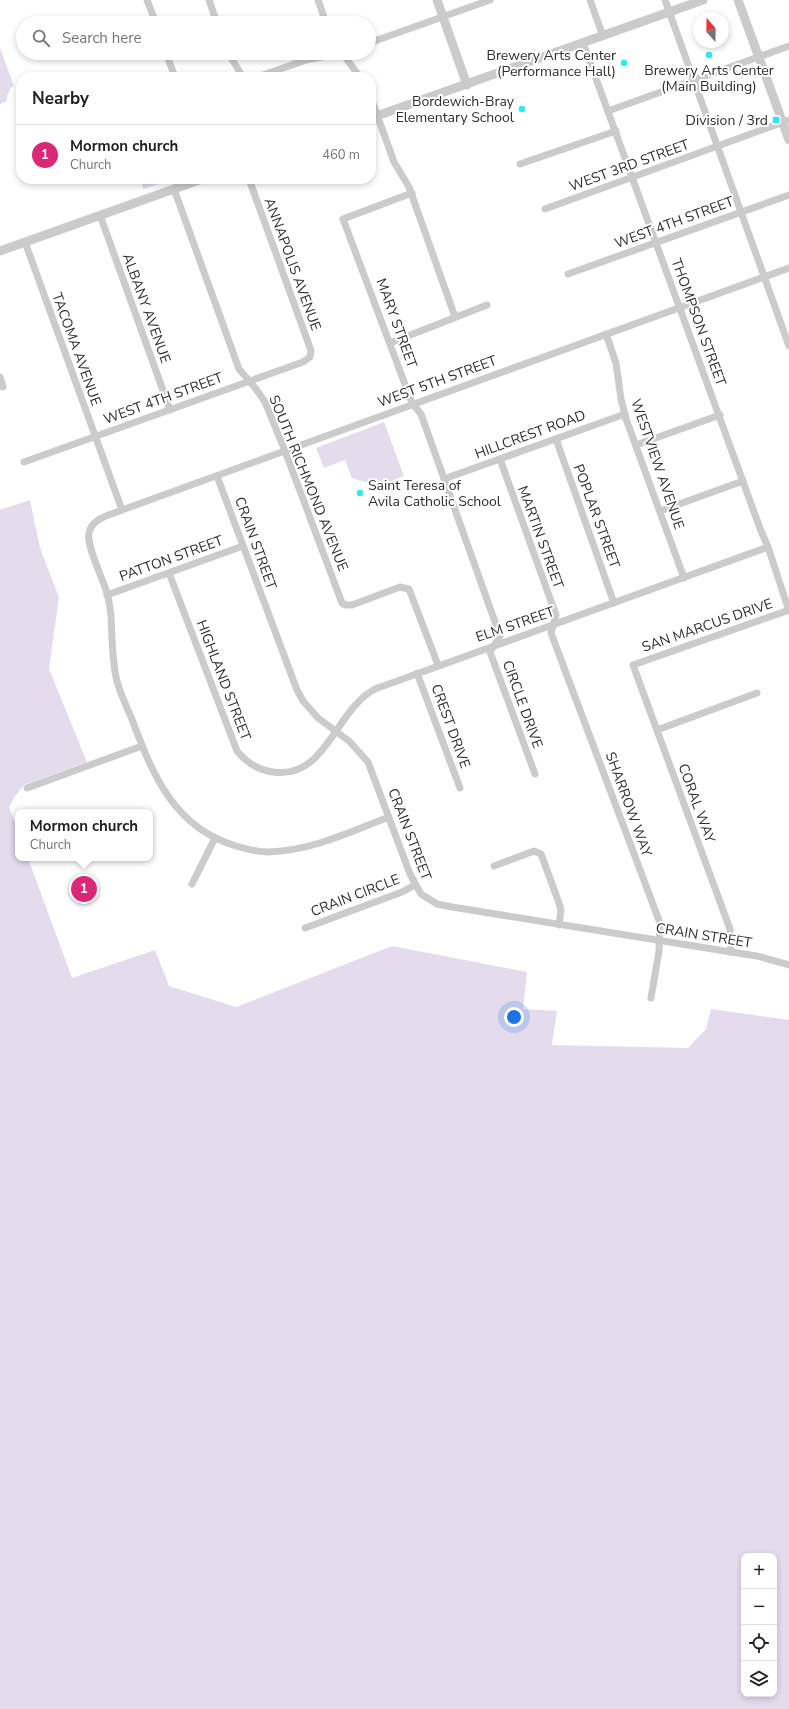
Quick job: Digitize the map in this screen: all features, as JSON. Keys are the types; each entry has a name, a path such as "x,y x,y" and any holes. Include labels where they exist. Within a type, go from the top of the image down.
{"street":[{"path":"147,0 153,16"},
{"path":"209,0 215,16"},
{"path":"318,0 324,16"},
{"path":"437,0 467,85"},
{"path":"376,41 490,0"},
{"path":"590,0 603,36"},
{"path":"665,0 789,344"},
{"path":"376,116 703,0"},
{"path":"738,0 759,57 786,121 789,140"},
{"name":"THOMPSON STREET","path":"583,43 768,547 789,611"},
{"path":"608,111 789,46"},
{"path":"169,60 173,72"},
{"path":"232,60 240,72"},
{"path":"271,72 306,60"},
{"path":"347,60 356,72"},
{"name":"WEST 3RD STREET","path":"545,209 786,121"},
{"path":"376,122 394,162 412,193 455,317"},
{"path":"520,164 616,131"},
{"path":"0,251 188,184"},
{"name":"ANNAPOLIS AVENUE","path":"251,184 309,345 310,357"},
{"name":"SOUTH RICHMOND AVENUE","path":"174,189 239,369 265,402 342,603 345,606 352,605 400,587 409,589 438,665"},
{"name":"MARY STREET","path":"412,193 350,215 344,219 412,403 421,414 500,636 496,645"},
{"name":"WEST 4TH STREET","path":"568,274 789,194"},
{"name":"ALBANY AVENUE","path":"100,216 170,410"},
{"name":"TACOMA AVENUE","path":"26,242 122,510"},
{"name":"WEST 5TH STREET","path":"107,595 88,539 89,533 95,522 122,510 412,403 789,268"},
{"path":"390,343 487,305"},
{"name":"WESTVIEW AVENUE","path":"606,334 616,363 621,399 684,578"},
{"name":"WEST 4TH STREET","path":"24,462 303,362 310,357"},
{"path":"0,377 3,387"},
{"name":"HILLCREST ROAD","path":"444,479 626,414"},
{"path":"636,445 720,415"},
{"name":"POPLAR STREET","path":"556,439 614,602"},
{"name":"MARTIN STREET","path":"500,459 556,615 554,624"},
{"name":"CRAIN STREET","path":"217,476 297,690 303,701 318,718 349,741 368,762 415,885 421,894 437,904 757,956 789,965"},
{"path":"660,512 743,482"},
{"name":"PATTON STREET","path":"107,595 243,546"},
{"name":"ELM STREET","path":"301,768 316,759 351,708 368,693 438,665 768,547"},
{"name":"HIGHLAND STREET","path":"169,573 237,751 256,768 267,771 281,773 301,768"},
{"path":"107,595 116,677 142,746 159,784 179,812 190,821 215,838 245,849 266,852 291,851 309,847 389,817"},
{"name":"SAN MARCUS DRIVE","path":"633,665 789,611"},
{"name":"SHARROW WAY","path":"554,624 551,633 660,923 651,998"},
{"name":"CIRCLE DRIVE","path":"496,645 490,652 535,774"},
{"name":"CORAL WAY","path":"633,665 730,929 730,952"},
{"name":"CREST DRIVE","path":"417,673 460,788"},
{"path":"657,730 757,693"},
{"path":"27,788 142,746"},
{"path":"192,884 215,838"},
{"path":"494,866 534,851 541,854 561,910 559,925"},
{"name":"CRAIN CIRCLE","path":"305,928 402,892 415,885"}],"shaded area":[{"path":"0,48 14,86 11,88 7,96 7,101 0,104"},
{"path":"142,184 158,184 143,189"},
{"path":"384,422 404,476 379,486 352,478 345,460 324,468 316,448"},
{"path":"30,500 40,548 59,597 49,669 87,762 24,785 15,796 9,807 15,823 15,861 29,861 72,978 155,950 169,986 236,1007 392,946 527,972 523,1009 557,1011 552,1045 688,1048 706,1029 711,1009 789,1020 789,1709 0,1709 0,510"}],"place":[{"name":"Brewery Arts Center (Main Building)","path":"709,55"},
{"name":"Brewery Arts Center (Performance Hall)","path":"624,63"},
{"name":"Bordewich-Bray Elementary School","path":"522,109"},
{"name":"Division / 3rd","path":"776,120"},
{"name":"Saint Teresa of Avila Catholic School","path":"360,493"},
{"name":"Mormon church","path":"84,889"}]}
